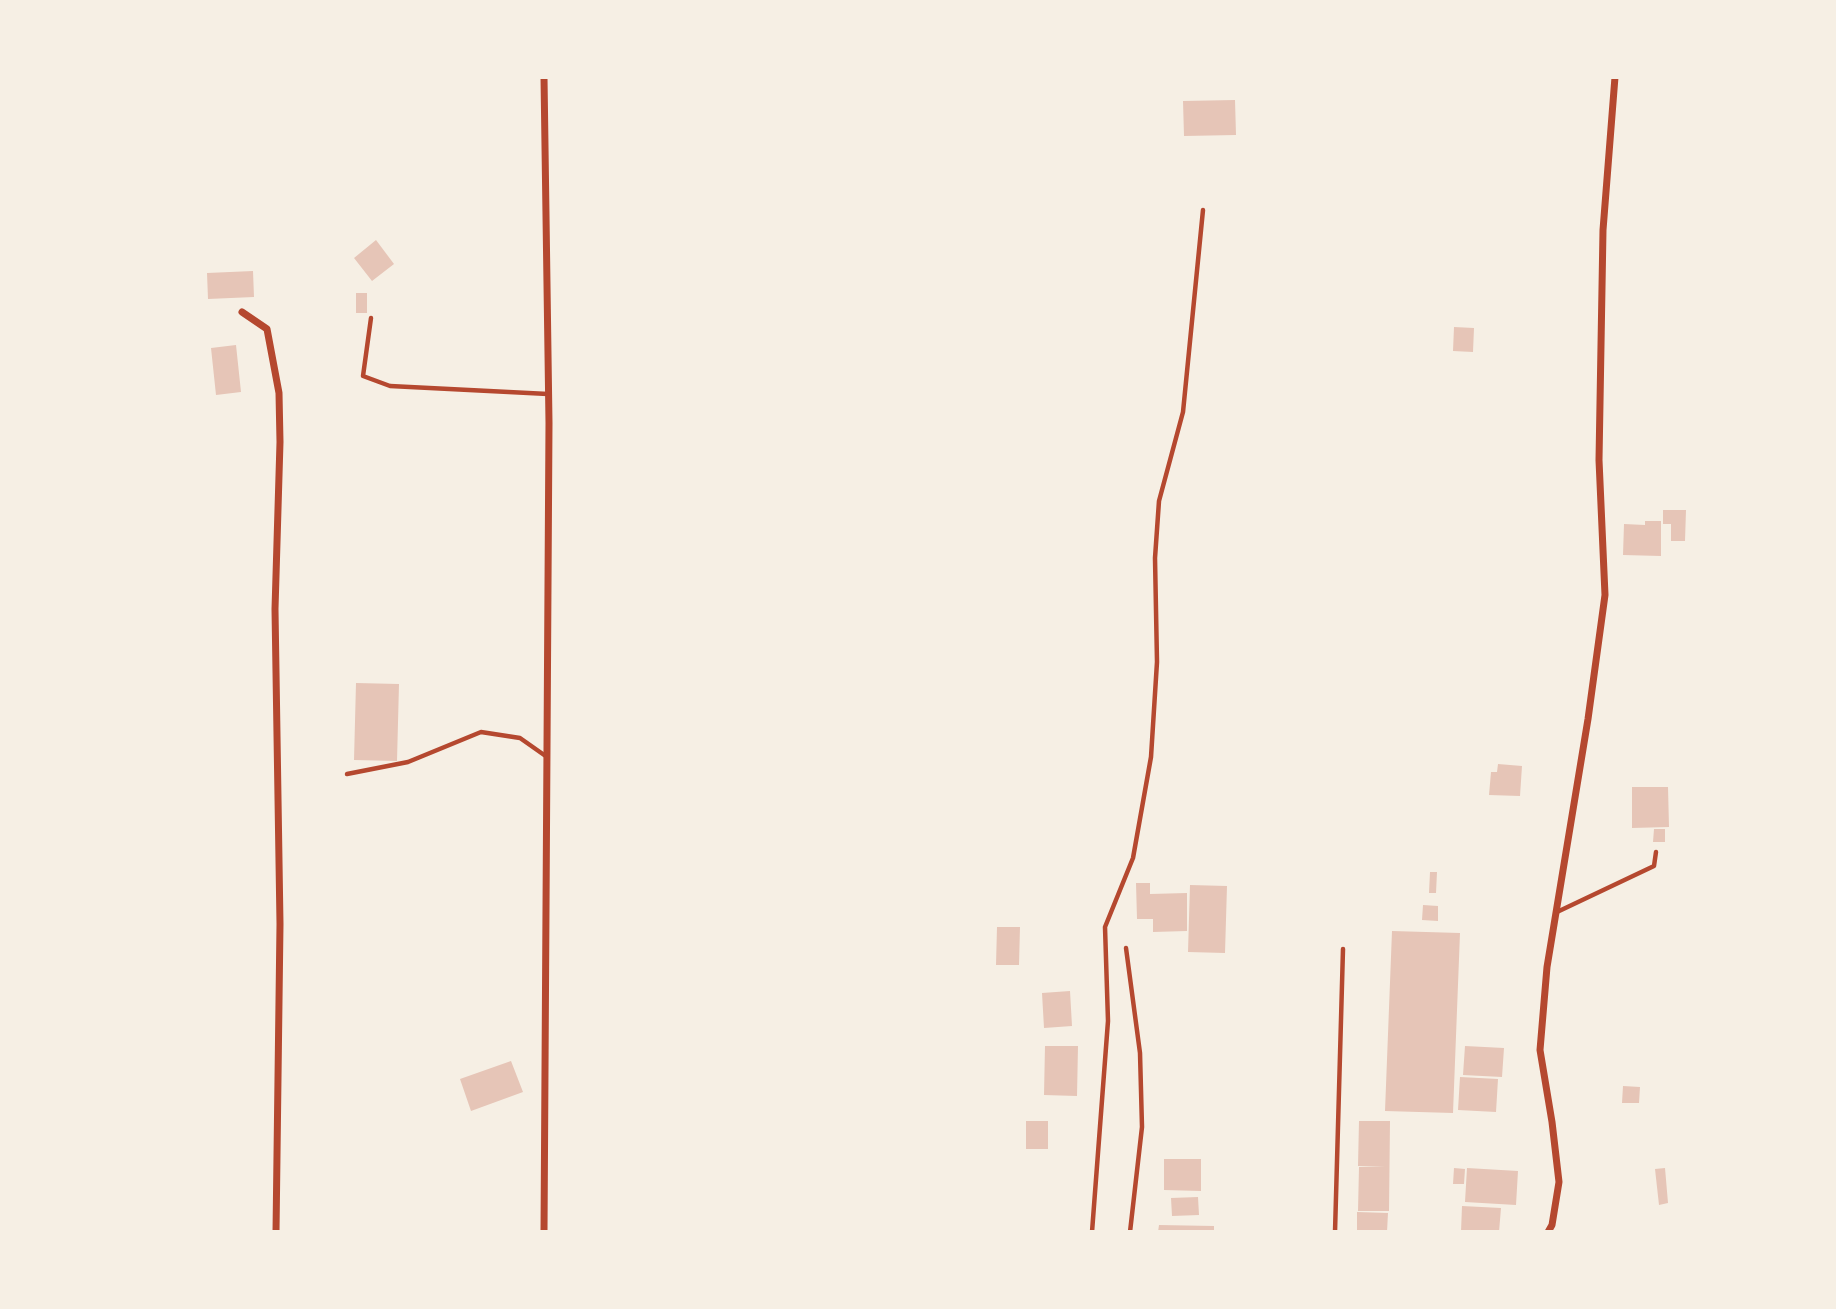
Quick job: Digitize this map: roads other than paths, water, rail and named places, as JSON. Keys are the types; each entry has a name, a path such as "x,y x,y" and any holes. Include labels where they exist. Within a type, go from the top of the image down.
{"street":[{"path":"1548,1232 1552,1225 1559,1182 1540,1050 1547,967 1588,719 1605,596 1599,460 1603,230 1615,77"},
{"path":"544,78 549,394 544,1232"},
{"path":"243,312 267,329 279,393 275,609 280,925 276,1232"}],"lane":[{"path":"1092,1232 1108,1021 1105,927 1133,858 1151,757 1157,662 1155,558 1159,501 1183,412 1203,210"},
{"path":"371,318 363,376 390,386 549,394"},
{"path":"347,774 408,762 481,732 520,738 547,758"},
{"path":"1556,912 1654,866 1656,852"},
{"path":"1126,948 1140,1053 1142,1127 1130,1232"},
{"path":"1335,1232 1343,949"}]}
